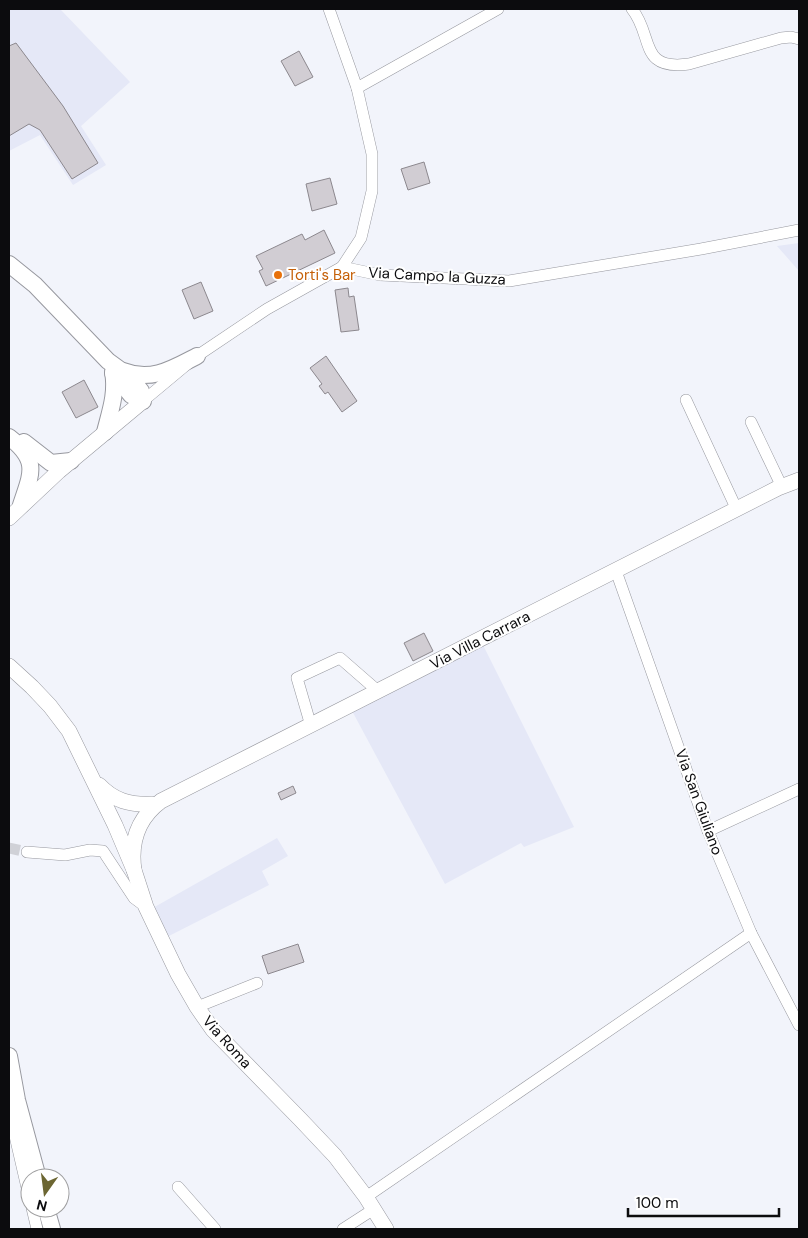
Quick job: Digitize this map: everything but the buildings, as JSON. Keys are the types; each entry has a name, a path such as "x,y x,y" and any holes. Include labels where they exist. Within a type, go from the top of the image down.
{"highway":[{"path":"9,264 35,285 115,368 131,395 143,401"},
{"path":"9,272 35,285"},
{"path":"115,368 139,376 153,376 165,373 197,356"},
{"path":"105,432 114,398 115,368"},
{"path":"9,435 19,438 51,463 71,461"},
{"path":"9,435 18,444 30,464 31,477 22,505"},
{"path":"9,1056 17,1100 35,1168"}],"main road":[{"path":"9,518 71,461 143,401"},
{"name":"Via Villa Carrara","path":"115,825 131,810 153,807 736,510 799,480"},
{"name":"Via Roma","path":"9,666 32,686 69,731 115,825 134,870 146,907 196,1007 213,1030 335,1156 370,1203 386,1229"},
{"path":"94,781 119,801 153,807 136,834 132,856 134,870"}],"street":[{"name":"Via Campo la Guzza","path":"329,9 357,88 372,154 372,191 360,238 342,267 380,275 510,280 701,249 799,230"},
{"path":"357,88 498,9"},
{"path":"632,9 638,16 650,52 656,60 675,66 781,38 791,37 799,39"},
{"path":"143,401 197,356 267,309 342,267"},
{"path":"686,400 736,510"},
{"path":"751,422 782,487"},
{"name":"Via San Giuliano","path":"616,571 708,831 751,933 799,1025"},
{"path":"312,726 297,678 340,658 379,692"},
{"path":"708,831 799,789"},
{"path":"27,852 65,855 90,850 103,851 134,898 146,907"},
{"path":"343,1229 370,1203 751,933"},
{"path":"196,1007 257,983"},
{"path":"9,1110 22,1168"},
{"path":"178,1187 215,1229"}],"shaded area":[{"path":"9,9 60,9 130,82 81,126 106,165 73,185 40,135 9,151"},
{"path":"799,243 799,271 777,246"},
{"path":"482,643 574,827 524,847 521,843 445,884 351,709"},
{"path":"277,838 288,856 262,871 269,885 165,938 151,909"}],"tunnel":[{"path":"9,848 27,852"}],"place":[{"name":"Torti's Bar","path":"278,275"}]}
